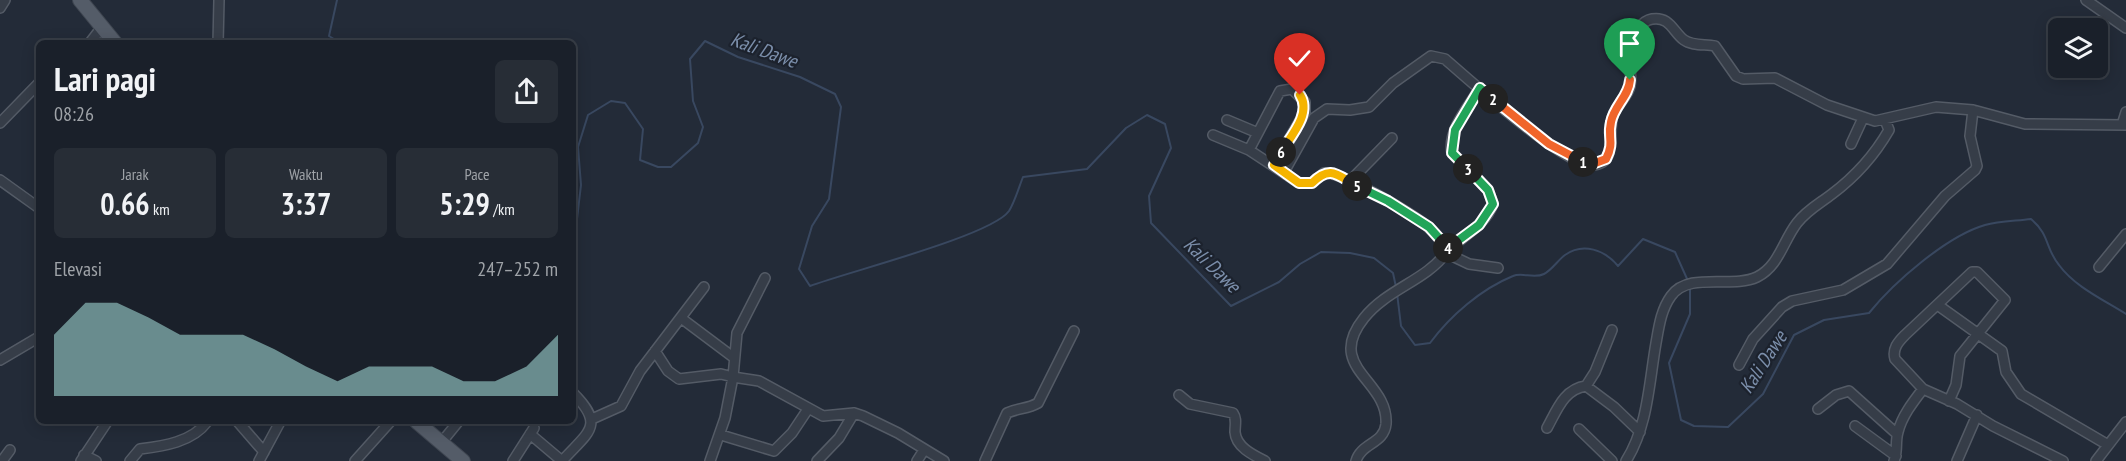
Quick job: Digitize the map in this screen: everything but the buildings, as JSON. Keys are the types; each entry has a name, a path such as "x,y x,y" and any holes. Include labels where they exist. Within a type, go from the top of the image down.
{"main road":[{"path":"80,0 113,40"},
{"path":"419,424 464,461"}],"street":[{"path":"0,8 5,0"},
{"path":"218,40 219,0"},
{"path":"2086,0 2126,28"},
{"path":"1284,172 1314,118 1321,112 1369,107 1393,83 1431,56 1444,59 1549,144 1590,165 1600,163 1606,159 1611,150 1610,123 1629,88 1629,42 1642,23 1652,19 1670,23 1683,40 1715,46 1736,76 1743,79 1775,78 1827,105 1863,118 1885,120 1936,107 1973,110 2025,124 2124,125 2126,112"},
{"path":"92,40 102,27"},
{"path":"0,123 36,86"},
{"path":"1356,461 1358,454 1382,436 1386,422 1380,398 1357,370 1352,360 1352,341 1364,318 1389,294 1433,268 1448,251 1486,219 1493,204 1488,190 1452,153 1451,148 1455,130 1480,88"},
{"path":"1249,150 1280,91 1292,89 1305,102 1305,112 1274,165"},
{"path":"1739,365 1753,339 1782,308 1792,301 1843,290 1887,264 1945,196 1975,170 1977,166 1970,136 1973,110"},
{"path":"1851,144 1863,118"},
{"path":"1227,120 1258,133"},
{"path":"1626,461 1645,419 1658,327 1672,294 1683,285 1743,282 1771,269 1796,224 1808,210 1860,170 1877,150 1890,129 1885,120"},
{"path":"1213,135 1249,150 1306,185 1330,172 1388,201 1429,227 1448,251 1469,264 1498,268"},
{"path":"1349,182 1392,138"},
{"path":"0,180 36,206"},
{"path":"2099,267 2126,234"},
{"path":"1949,401 1956,385 1960,356 2005,300 1977,272 1972,272 1939,306 1905,335 1897,344 1894,354 1923,389 2063,461"},
{"path":"710,461 720,435 733,377 737,333 765,279"},
{"path":"592,419 621,406 640,371 704,287"},
{"path":"1939,306 2002,351 2006,372 2021,394 2108,445"},
{"path":"681,318 734,357"},
{"path":"1586,386 1595,372 1611,330"},
{"path":"985,461 998,427 1007,413 1030,408 1038,403 1074,331"},
{"path":"0,360 36,339"},
{"path":"655,351 668,371 679,379 721,374 759,381 823,417 854,413 898,433 944,461"},
{"path":"1547,428 1568,393 1575,387 1586,386 1614,407 1640,432"},
{"path":"1895,458 1897,434 1911,404 1923,389"},
{"path":"1818,409 1836,395 1849,391 1897,434"},
{"path":"1179,395 1190,404 1233,413 1236,418 1235,435 1241,445 1265,461"},
{"path":"513,461 532,431 562,461 588,433 592,419 590,412 576,396"},
{"path":"720,435 774,451 792,433 808,409"},
{"path":"817,461 839,438 854,413"},
{"path":"1957,461 1977,416"},
{"path":"2096,461 2126,422"},
{"path":"96,461 83,458 106,424"},
{"path":"130,461 140,449 178,442 204,424"},
{"path":"239,424 262,457 279,424"},
{"path":"355,461 388,424"},
{"path":"441,443 456,424"},
{"path":"1855,426 1895,458"},
{"path":"1579,429 1612,461"},
{"path":"2,461 10,450"},
{"path":"916,461 924,450"}],"waterway":[{"name":"Kali Dawe","path":"336,40 329,36 337,0"},
{"name":"Kali Dawe","path":"576,220 581,185 578,147 588,115 611,101 625,103 643,129 640,160 658,167 671,167 698,143 703,127 693,101 690,59 705,41 738,57 800,77 835,94 841,107 829,199 812,226 799,269 810,286 917,253 997,221 1009,211 1023,177 1087,169 1126,128 1147,115 1165,124 1171,148 1149,196 1151,223 1231,306 1279,282 1300,264 1321,252 1350,253 1374,258 1393,273 1396,287"},
{"name":"Kali Dawe","path":"1690,286 1690,314 1669,363 1681,420 1694,426 1728,427 1763,394 1794,335 1824,320 1869,313 1892,288 1922,262 1954,239 1985,225 2031,219 2045,236 2051,253 2066,273 2090,292 2126,314"},
{"name":"Kali Dawe","path":"1397,293 1401,326 1415,345 1430,343 1457,313 1489,288 1517,275 1544,274 1565,255 1579,249 1600,252 1618,266 1643,239 1675,252 1688,281"}],"route":[{"path":"1300,95 1305,102 1305,112 1274,165 1299,183 1306,185 1324,173 1337,174 1388,201 1429,227 1449,249 1486,219 1493,204 1488,190 1452,153 1451,148 1455,130 1480,88 1549,144 1590,165 1606,159 1611,150 1610,123 1629,88 1630,80"}]}
